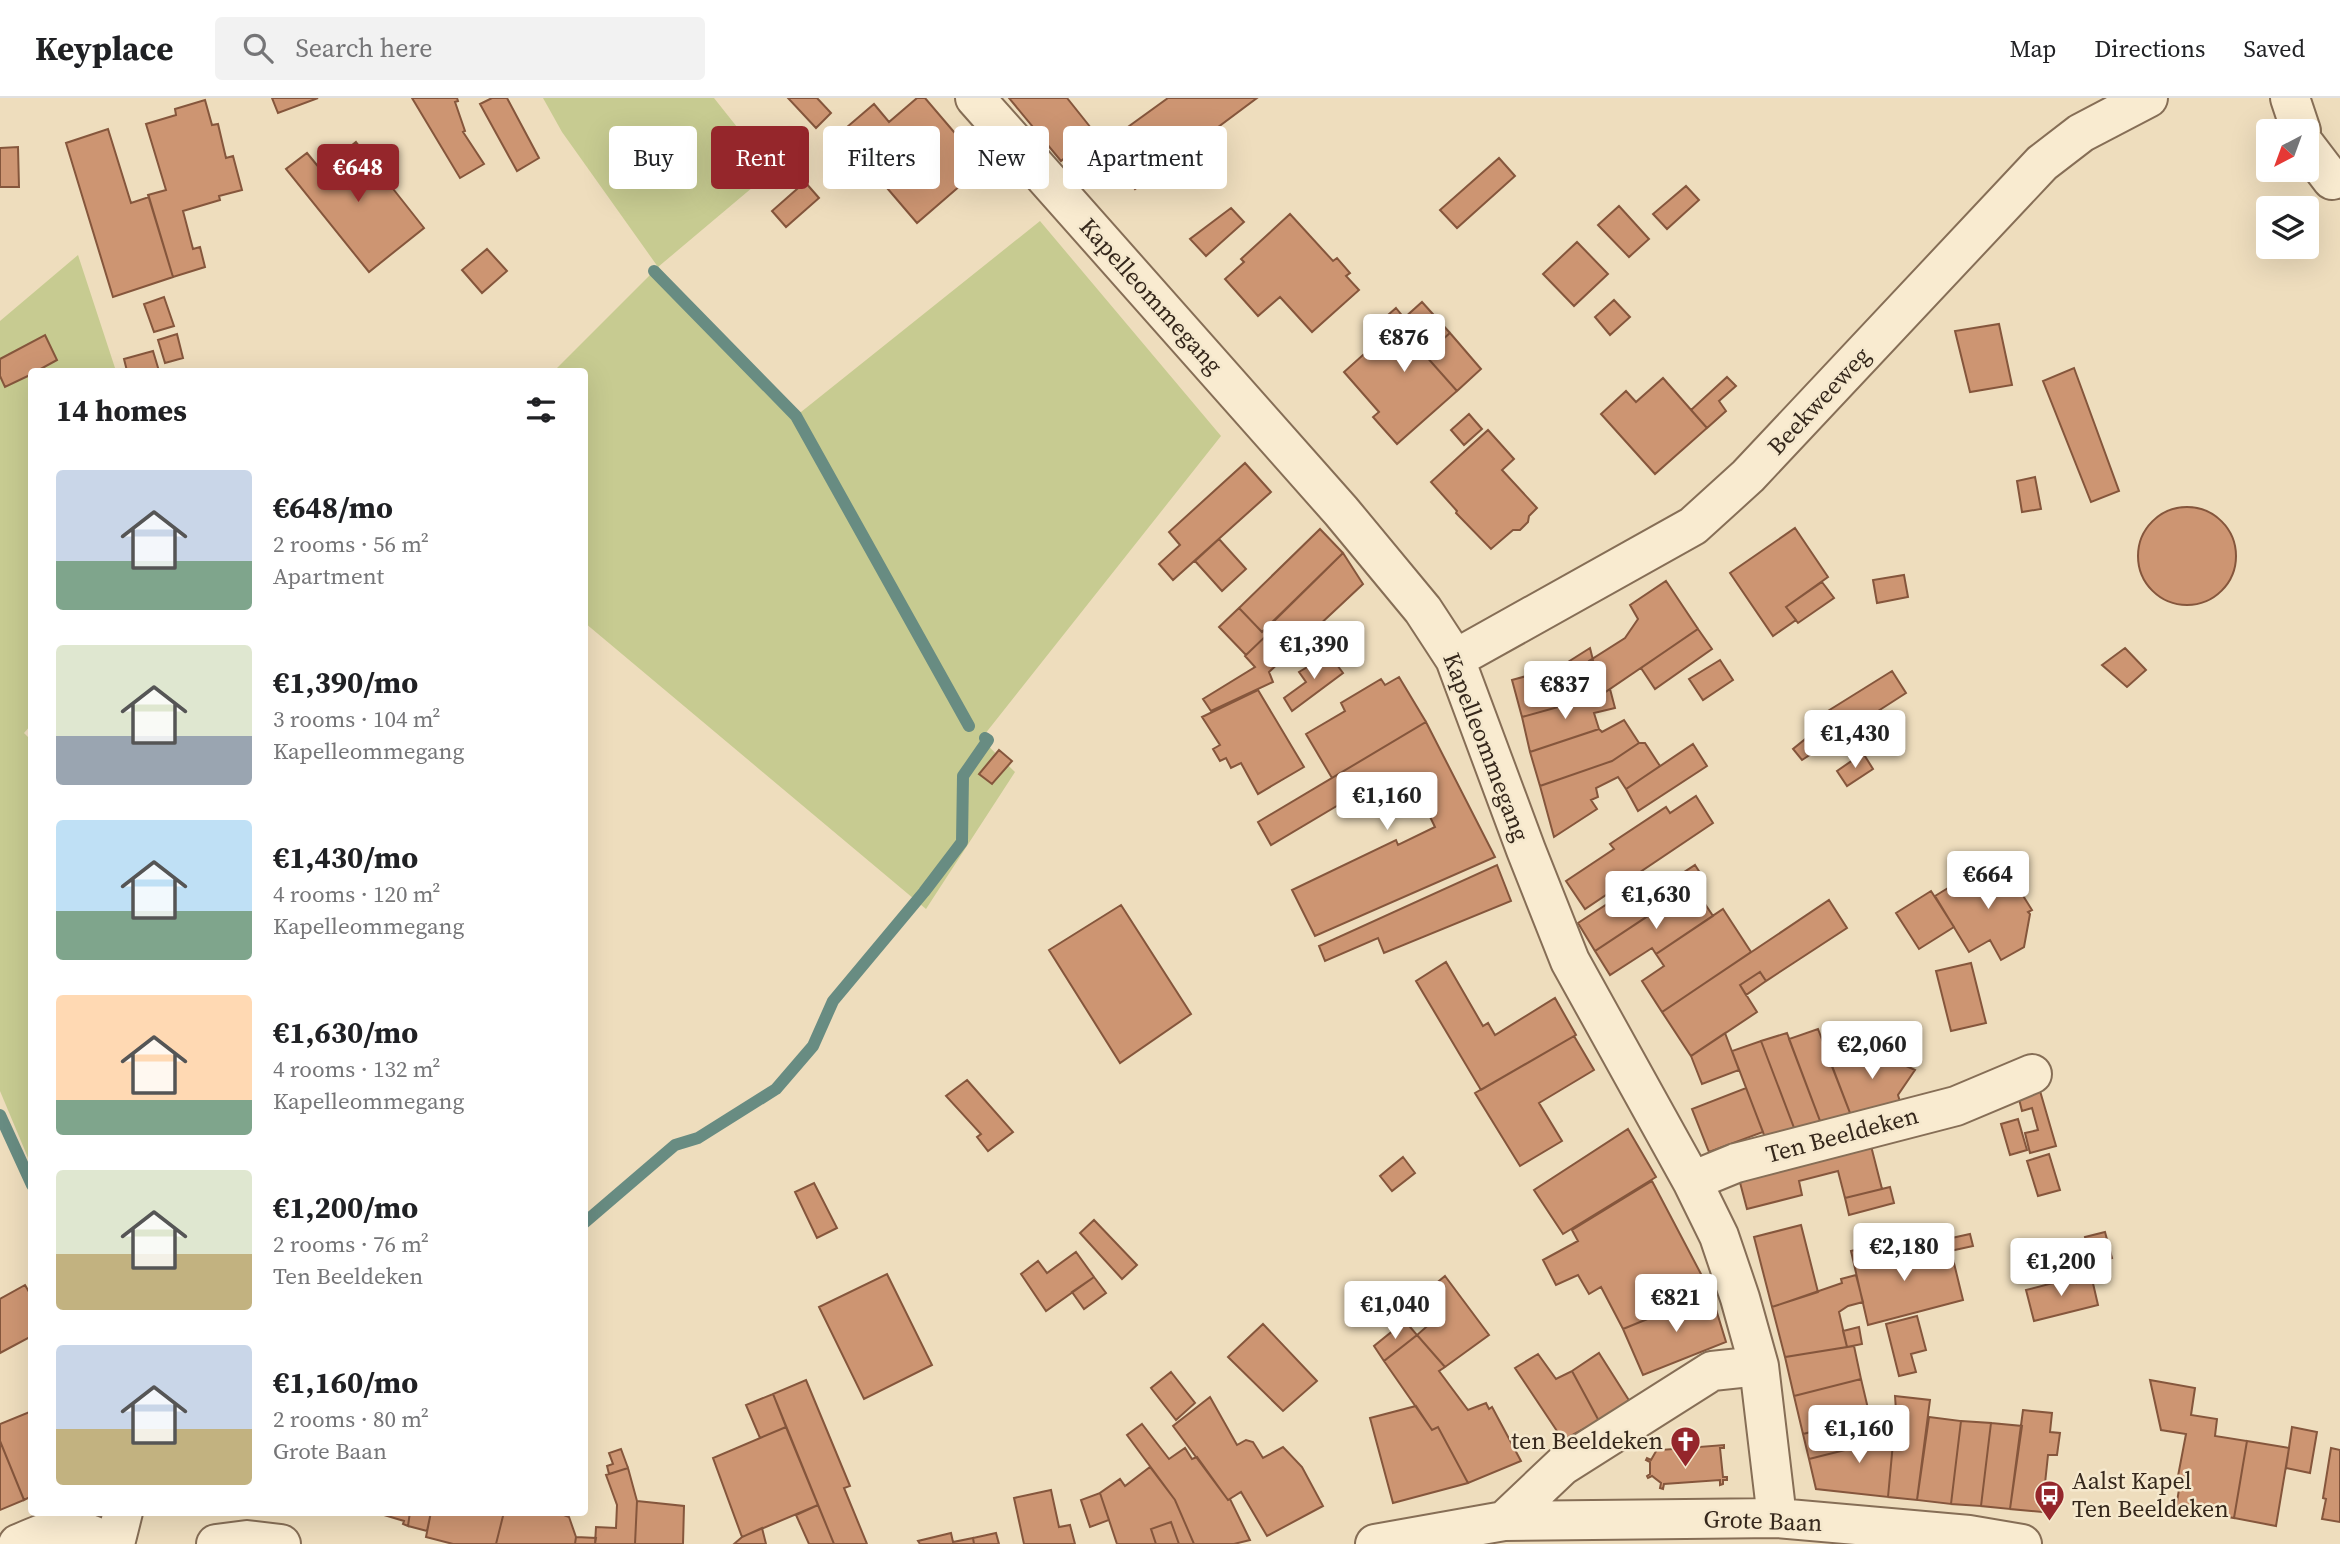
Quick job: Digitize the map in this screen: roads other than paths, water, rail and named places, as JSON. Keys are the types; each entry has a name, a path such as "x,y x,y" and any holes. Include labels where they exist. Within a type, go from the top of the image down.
{"street":[{"name":"Kapelleommegang","path":"975,98 1341,511 1423,610 1455,659 1570,961 1692,1181 1718,1236 1740,1298 1759,1366 1777,1518"},
{"name":"Beekweeweg","path":"1455,659 1693,526 1748,476 2042,163 2081,133 2148,98"},
{"path":"2290,98 2297,119"},
{"path":"2319,163 2332,180 2340,178"},
{"name":"Ten Beeldeken","path":"1692,1181 1736,1163 1956,1106 2032,1073"},
{"path":"1504,1521 1562,1466 1712,1371 1759,1366"},
{"path":"18,1544 50,1530 69,1528 86,1531 113,1544 122,1516"},
{"name":"Grote Baan","path":"1375,1544 1504,1521 1777,1518 1969,1535 2022,1544"},
{"path":"216,1544 247,1540 281,1544"}],"waterway":[{"path":"654,271 796,416 969,726"},
{"path":"588,1220 675,1145 698,1138 776,1089 813,1046 833,1001 962,842 963,776 988,740 985,738"},
{"path":"0,1115 28,1176"}],"place":[{"name":"ten Beeldeken","path":"1686,1468"},
{"name":"Aalst Kapel Ten Beeldeken","path":"2049,1522"}]}
